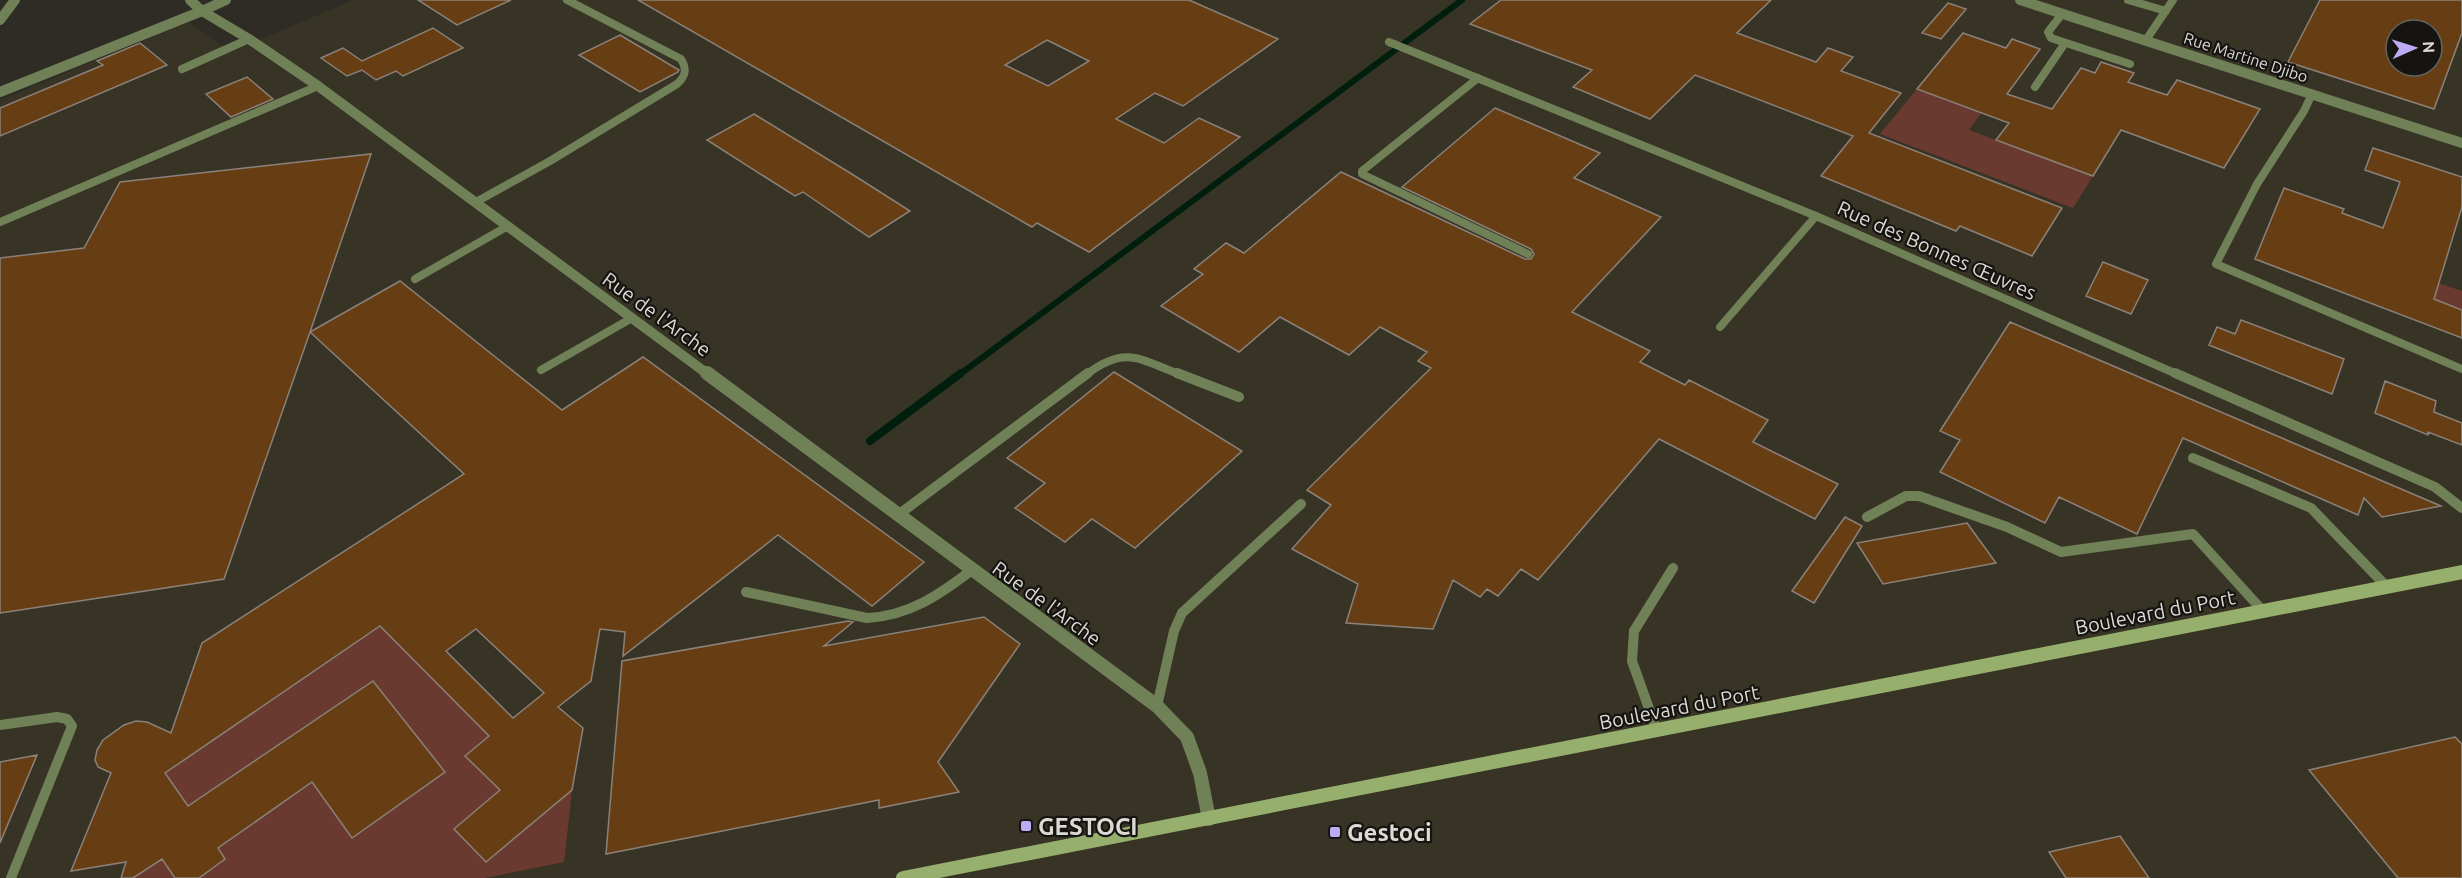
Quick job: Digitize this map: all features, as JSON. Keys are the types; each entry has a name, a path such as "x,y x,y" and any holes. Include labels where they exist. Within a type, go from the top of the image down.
{"main road":[{"name":"Boulevard du Port","path":"903,878 2462,572"}],"street":[{"path":"0,20 15,0"},
{"name":"Rue de l'Arche","path":"190,0 202,11 249,39 318,86 1157,706 1186,737 1200,773 1209,819"},
{"path":"0,92 226,0"},
{"name":"Rue Martine Djibo","path":"2020,0 2462,143"}],"lane":[{"path":"476,202 550,161 677,84 686,74 686,67 681,59 567,0"},
{"path":"2128,0 2166,11"},
{"path":"2146,40 2173,0"},
{"path":"2062,14 2048,35 2066,44 2130,64"},
{"path":"182,69 249,39"},
{"name":"Rue des Bonnes Œuvres","path":"1389,42 1816,216 2435,487 2462,508"},
{"path":"2035,87 2066,44"},
{"path":"1478,78 1362,171 1362,174 1528,254"},
{"path":"0,222 318,86"},
{"path":"2312,94 2304,111 2258,184 2216,264 2462,369"},
{"path":"1720,327 1816,216"},
{"path":"415,279 508,226"},
{"path":"541,370 632,318"},
{"path":"898,514 1104,361 1132,356 1239,397"},
{"path":"2193,458 2311,508 2386,586"},
{"path":"1867,518 1906,496 1919,496 2007,527 2061,552 2193,534 2262,610"},
{"path":"1157,706 1174,631 1182,613 1300,504"},
{"path":"1657,731 1632,662 1634,631 1673,568"},
{"path":"746,592 880,619 900,615 919,607 972,570"},
{"path":"0,725 57,717 67,719 72,726 11,878"}],"shaded area":[{"path":"353,0 2462,0 2462,878 0,878 0,100 189,22 231,52"},
{"path":"1917,89 1981,113 1969,130 2093,176 2073,208 1880,134"},
{"path":"2438,283 2462,291 2462,310 2434,299"},
{"path":"380,626 489,736 465,756 500,790 454,829 487,862 572,790 564,862 485,878 199,878 225,859 218,848 403,718 373,681 188,806 175,787 155,780"},
{"path":"162,859 175,878 133,878"}],"building":[{"path":"418,0 511,0 457,25"},
{"path":"638,0 1189,0 1278,39 1183,106 1155,93 1116,119 1164,143 1199,118 1240,137 1089,252 1037,223 1032,227","holes":["1047,40 1089,61 1048,86 1005,65"]},
{"path":"1501,0 1771,0 1737,33 1816,62 1828,48 1853,57 1841,71 1901,93 1869,133 2062,208 2032,256 1960,226 1956,231 1821,176 1853,136 1695,75 1650,119 1573,87 1592,70 1470,24"},
{"path":"2320,0 2462,0 2462,33 2434,109 2288,62"},
{"path":"1948,3 1966,9 1941,39 1922,33"},
{"path":"433,28 463,48 403,76 396,71 376,80 362,70 347,76 321,58 343,48 362,61"},
{"path":"1963,33 2006,48 2012,39 2040,49 2007,94 2052,109 2081,68 2095,73 2101,62 2134,73 2128,82 2167,95 2177,80 2260,109 2224,168 2121,130 2093,176 1996,140 2009,123 1917,89"},
{"path":"620,35 679,70 678,72 640,92 579,55"},
{"path":"140,43 167,65 0,136 0,108 103,65 97,61"},
{"path":"247,77 273,99 231,117 206,94"},
{"path":"1495,108 1600,153 1574,178 1661,217 1572,312 1650,351 1640,362 1685,385 1689,380 1768,420 1753,442 1838,484 1815,519 1659,439 1538,580 1521,569 1498,596 1487,589 1480,597 1453,580 1433,629 1346,623 1358,584 1292,549 1331,505 1307,490 1431,368 1418,361 1427,352 1380,327 1349,355 1280,317 1239,352 1161,306 1203,274 1194,269 1226,243 1244,253 1341,172 1525,259 1531,259 1534,254 1531,249 1402,187"},
{"path":"754,114 910,211 869,237 803,192 795,196 707,140"},
{"path":"2373,148 2462,177 2462,207 2434,299 2462,310 2462,338 2255,259 2284,188 2344,209 2342,213 2383,228 2400,182 2365,170"},
{"path":"371,154 224,579 0,613 0,258 84,248 120,182"},
{"path":"2103,262 2148,280 2131,314 2086,296"},
{"path":"400,281 562,410 643,357 924,562 872,606 778,535 623,656 625,632 600,629 591,681 558,707 583,728 572,790 486,862 454,829 500,790 465,756 489,736 380,626 165,773 188,806 373,681 445,772 352,838 312,782 218,848 225,859 199,878 175,878 162,859 133,878 121,878 126,862 71,871 111,773 98,767 95,760 97,750 103,740 124,725 136,721 147,722 171,733 202,643 464,474 310,332","holes":["476,629 544,693 513,718 446,651"]},
{"path":"2241,320 2344,359 2332,394 2209,345 2217,327 2235,334"},
{"path":"2010,322 2441,506 2382,517 2364,498 2358,515 2183,438 2137,534 2059,497 2045,523 1940,472 1960,440 1940,431"},
{"path":"1114,372 1242,451 1135,548 1092,519 1065,542 1015,508 1045,483 1007,458"},
{"path":"2385,381 2436,401 2434,412 2462,423 2462,445 2428,432 2428,435 2375,413"},
{"path":"1845,517 1862,526 1814,603 1792,591"},
{"path":"1967,523 1996,563 1883,584 1857,543"},
{"path":"984,617 1020,644 938,762 959,792 879,808 879,800 606,854 622,661 848,621 853,622 824,646"},
{"path":"2455,737 2462,744 2462,878 2398,878 2309,770"},
{"path":"37,755 0,843 0,762"},
{"path":"2120,836 2149,878 2066,878 2049,852"}],"waterway":[{"path":"959,375 1462,0"},
{"path":"870,441 961,373"}],"place":[{"name":"GESTOCI","path":"1026,826"},
{"name":"Gestoci","path":"1335,832"}]}
